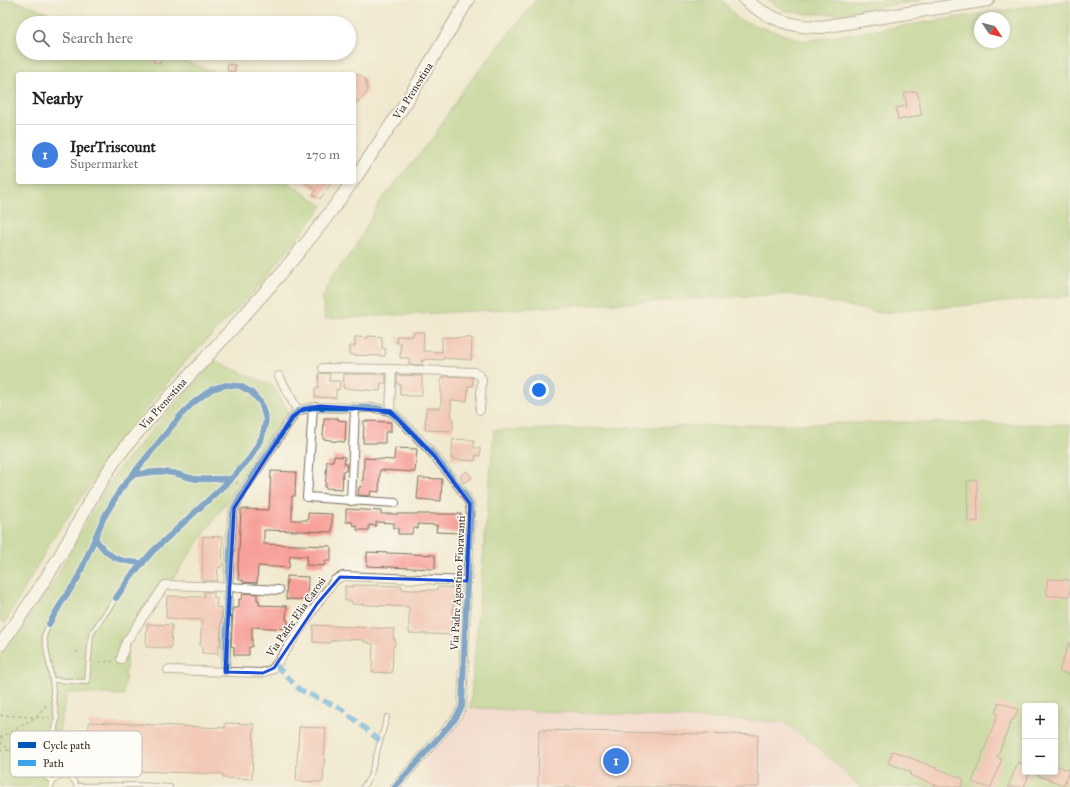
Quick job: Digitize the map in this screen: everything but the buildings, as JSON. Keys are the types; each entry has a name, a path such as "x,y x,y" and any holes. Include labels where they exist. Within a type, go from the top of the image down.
{"main road":[{"name":"Via Prenestina","path":"356,177 405,104 468,0"},
{"path":"745,0 760,11 783,22 801,26 821,26 988,0"},
{"name":"Via Prenestina","path":"0,645 46,578 95,492 119,455 143,426 283,271 321,225 351,184"}],"street":[{"path":"323,368 392,369 476,373 482,379 480,410"},
{"path":"225,672 232,518 235,505 288,423 298,411 313,407 381,409 390,411 392,369"},
{"path":"279,376 298,411"},
{"path":"313,407 308,497 395,503"},
{"path":"351,500 355,408"},
{"name":"Via Padre Agostino Fioravanti","path":"390,411 398,417 434,455 464,493 471,508 463,704 455,719 395,787"},
{"name":"Via Padre Elia Carosi","path":"168,670 263,673 274,668 321,599 335,580 340,577 467,581"},
{"path":"121,659 126,642 165,585 279,590"}],"lane":[{"path":"52,680 87,682 91,634 116,598"},
{"path":"49,624 44,636 57,718 55,731"},
{"path":"363,787 370,777 387,717"},
{"path":"46,777 52,782"},
{"path":"51,787 52,782 58,777"},
{"path":"70,777 76,782 77,787 170,787"}],"path":[{"path":"227,481 236,474"},
{"path":"76,653 81,649"},
{"path":"99,662 110,662 121,659"},
{"path":"12,731 36,717 53,696"},
{"path":"0,715 57,718"},
{"path":"0,738 10,732"},
{"path":"0,742 10,750"},
{"path":"0,750 10,750"}],"highlighted area":[{"path":"320,406 390,411 434,455 470,504 467,581 340,577 317,604 274,668 263,673 225,672 234,508 293,416 303,409"}],"shaded area":[{"path":"470,708 784,722 818,747 860,787 429,787 430,772 423,764"}],"green space":[{"path":"0,0 13,0 58,16 16,16 16,60 182,60 215,72 16,72 16,184 290,184 323,206 257,289 184,363 123,438 53,538 5,623 0,619"},
{"path":"536,0 722,0 739,20 804,41 974,15 974,48 1010,48 1010,12 992,12 1070,0 1070,296 880,313 789,294 325,319 322,299 331,278 356,247 379,202 432,139 463,90"},
{"path":"767,0 923,0 837,14 806,14 783,10"},
{"path":"215,360 273,386 289,412 128,643 124,695 67,693 59,731 10,731 10,777 50,777 49,787 0,787 0,657 54,581 116,472"},
{"path":"901,422 1070,425 1070,787 860,787 818,747 784,722 470,708 494,430"}],"marked path":[{"path":"276,665 300,690 342,709 380,741"}],"cycle path":[{"path":"49,624 77,580 103,519 120,490 181,415 193,403 212,389 226,385 240,386 251,392 261,403 266,420 262,437 250,458 231,479 153,551 131,576 116,598"},
{"path":"225,672 232,518 234,508 245,488 293,416 298,411 313,407 376,408 390,411 398,417 434,455 464,493 470,504 471,515 462,707 455,719 395,787"},
{"path":"132,475 162,472 197,479 231,479"},
{"path":"95,538 100,545 115,558 143,563"}],"place":[{"name":"IperTriscount","path":"616,761"}]}
